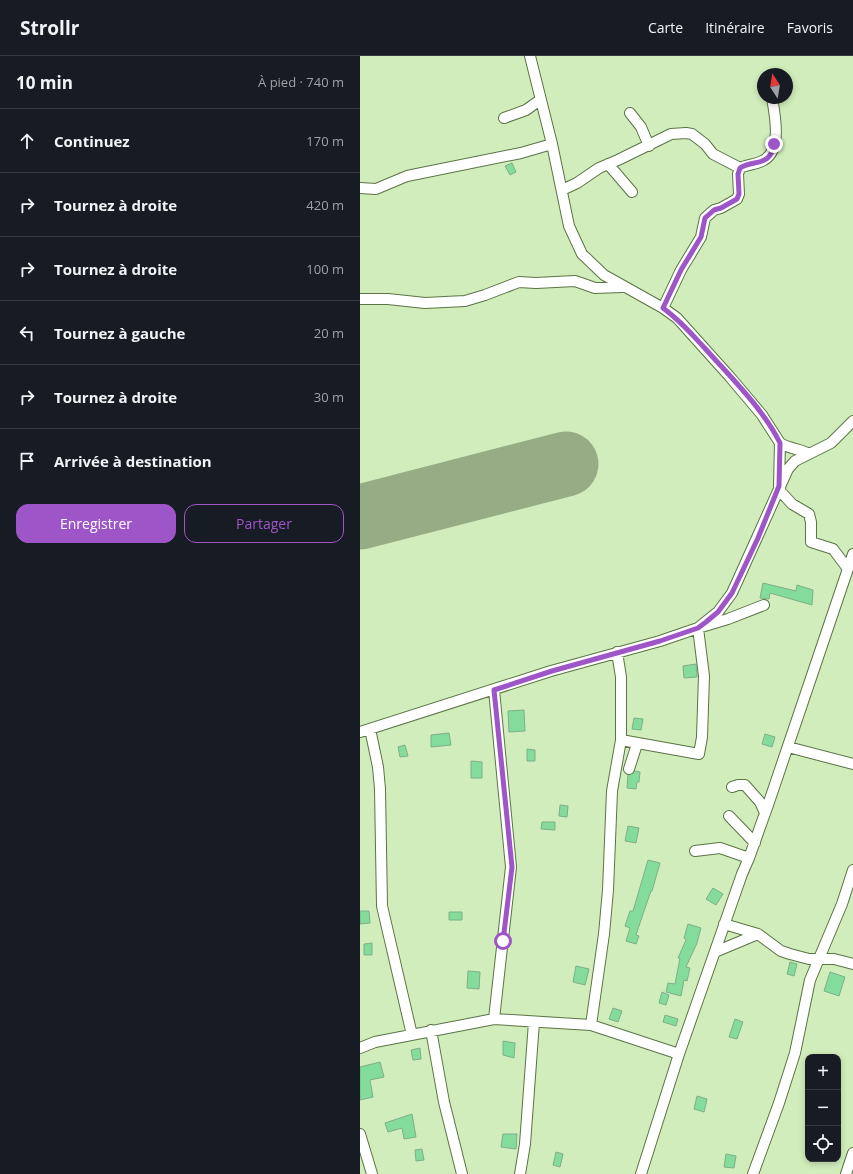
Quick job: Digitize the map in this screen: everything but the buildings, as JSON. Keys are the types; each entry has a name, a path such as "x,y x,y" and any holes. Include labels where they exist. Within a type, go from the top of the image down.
{"street":[{"path":"530,56 552,144 569,226 582,254 594,267 622,287 663,308 688,329 762,415 780,443 785,446 802,450 809,454"},
{"path":"504,118 526,110 540,100"},
{"path":"562,190 569,188 599,168 649,146 671,134 692,134 713,154 740,168 766,159 773,152 777,124 773,104"},
{"path":"630,113 641,127 649,146"},
{"path":"360,188 376,189 407,176 521,153 552,144"},
{"path":"608,164 632,192"},
{"path":"663,308 681,270 701,237 705,218 714,210 721,208 737,199 739,194 738,174 740,168"},
{"path":"360,299 424,303 465,301 519,282 536,284 575,281 595,288 622,287"},
{"path":"698,628 718,612 732,593 758,538 779,486 792,465 809,454 831,443 853,421"},
{"path":"640,1174 679,1054 742,874 755,843 850,561 840,558 830,548 812,544 812,522 809,514 787,501 779,486 780,443"},
{"path":"360,732 552,671 660,641 698,628 728,620 764,605"},
{"path":"621,740 697,754 700,752 704,676 698,628"},
{"path":"591,1025 604,934 608,890 612,791 621,740 621,678 617,652"},
{"path":"494,690 512,867 494,1019"},
{"path":"370,729 378,767 380,789 382,906 412,1035"},
{"path":"629,769 637,744"},
{"path":"788,747 853,764"},
{"path":"732,787 738,784 745,785 756,796 765,813"},
{"path":"729,816 755,843"},
{"path":"695,852 720,848 749,858"},
{"path":"752,1174 779,1103 792,1060 810,980 842,904 853,870"},
{"path":"724,924 758,934 781,950 790,954 809,959 834,959 853,964"},
{"path":"715,952 758,934"},
{"path":"360,1048 374,1042 494,1019 591,1025 679,1054"},
{"path":"520,1174 525,1144 534,1022"},
{"path":"431,1030 444,1102 462,1174"},
{"path":"360,1134 372,1174"},
{"path":"846,1174 853,1153"}],"runway":[{"path":"360,517 566,464"}],"route":[{"path":"503,941 512,867 494,690 552,671 660,641 698,628 718,612 732,593 758,538 779,486 780,443 777,437 762,415 730,376 688,329 677,318 663,308 681,270 701,237 702,224 705,218 714,210 721,208 737,199 739,194 738,174 740,168 756,164 766,159 773,152 774,144"}]}
